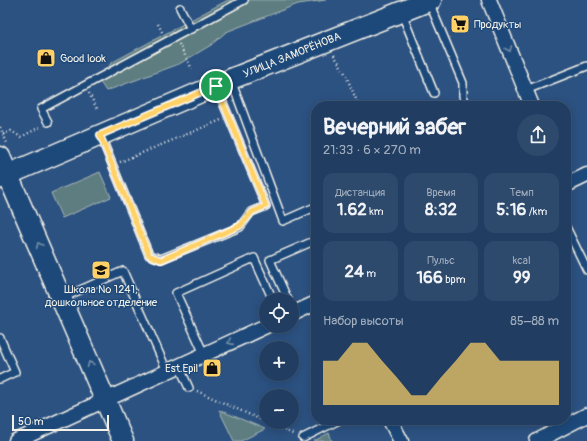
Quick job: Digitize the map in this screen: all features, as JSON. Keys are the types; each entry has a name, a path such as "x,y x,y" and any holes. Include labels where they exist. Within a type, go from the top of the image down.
{"street":[{"name":"УЛИЦА ЗАМОРЁНОВА","path":"3,170 100,135 223,83 430,0"},
{"path":"489,0 530,101"},
{"path":"3,170 62,298 123,441"},
{"path":"571,183 587,175"},
{"path":"299,310 311,305"},
{"path":"16,441 259,329"},
{"path":"571,423 587,415"},
{"path":"393,425 401,441"},
{"path":"537,441 568,425"}],"lane":[{"path":"48,122 41,109 244,0"},
{"path":"430,0 463,83 463,96 465,101"},
{"path":"180,8 191,29"},
{"path":"401,12 434,93"},
{"path":"526,90 587,66"},
{"path":"100,135 149,255 161,260 240,226 252,212 266,206 229,117 223,83"},
{"path":"223,83 283,221 311,209"},
{"path":"571,237 587,270"},
{"path":"285,293 270,260 311,242"},
{"path":"204,354 176,293 254,258 270,293"},
{"path":"62,298 123,271 173,369 189,388"},
{"path":"0,338 15,372 0,379"},
{"path":"303,438 328,425"}],"path":[{"path":"182,49 192,69"},
{"path":"333,53 344,71 357,101"},
{"path":"90,94 97,109"},
{"path":"112,165 229,117"},
{"path":"0,127 4,136 11,131 21,137 48,122"},
{"path":"189,388 259,419"},
{"path":"282,429 303,438"}],"green space":[{"path":"228,0 326,0 298,4 226,32 211,45 179,64 106,91 100,82 111,63"},
{"path":"100,172 111,197 62,218 51,193"},
{"path":"219,410 259,427 259,429 265,429 241,441 234,441"},
{"path":"329,433 332,441 314,441"}],"place":[{"name":"Продукты","path":"460,24"},
{"name":"Good look","path":"46,58"},
{"name":"Школа № 1241, дошкольное отделение","path":"101,270"},
{"name":"Est.Epil","path":"212,368"}],"route":[{"path":"216,86 266,206 252,212 240,226 161,260 149,255 100,135 216,86"}]}
